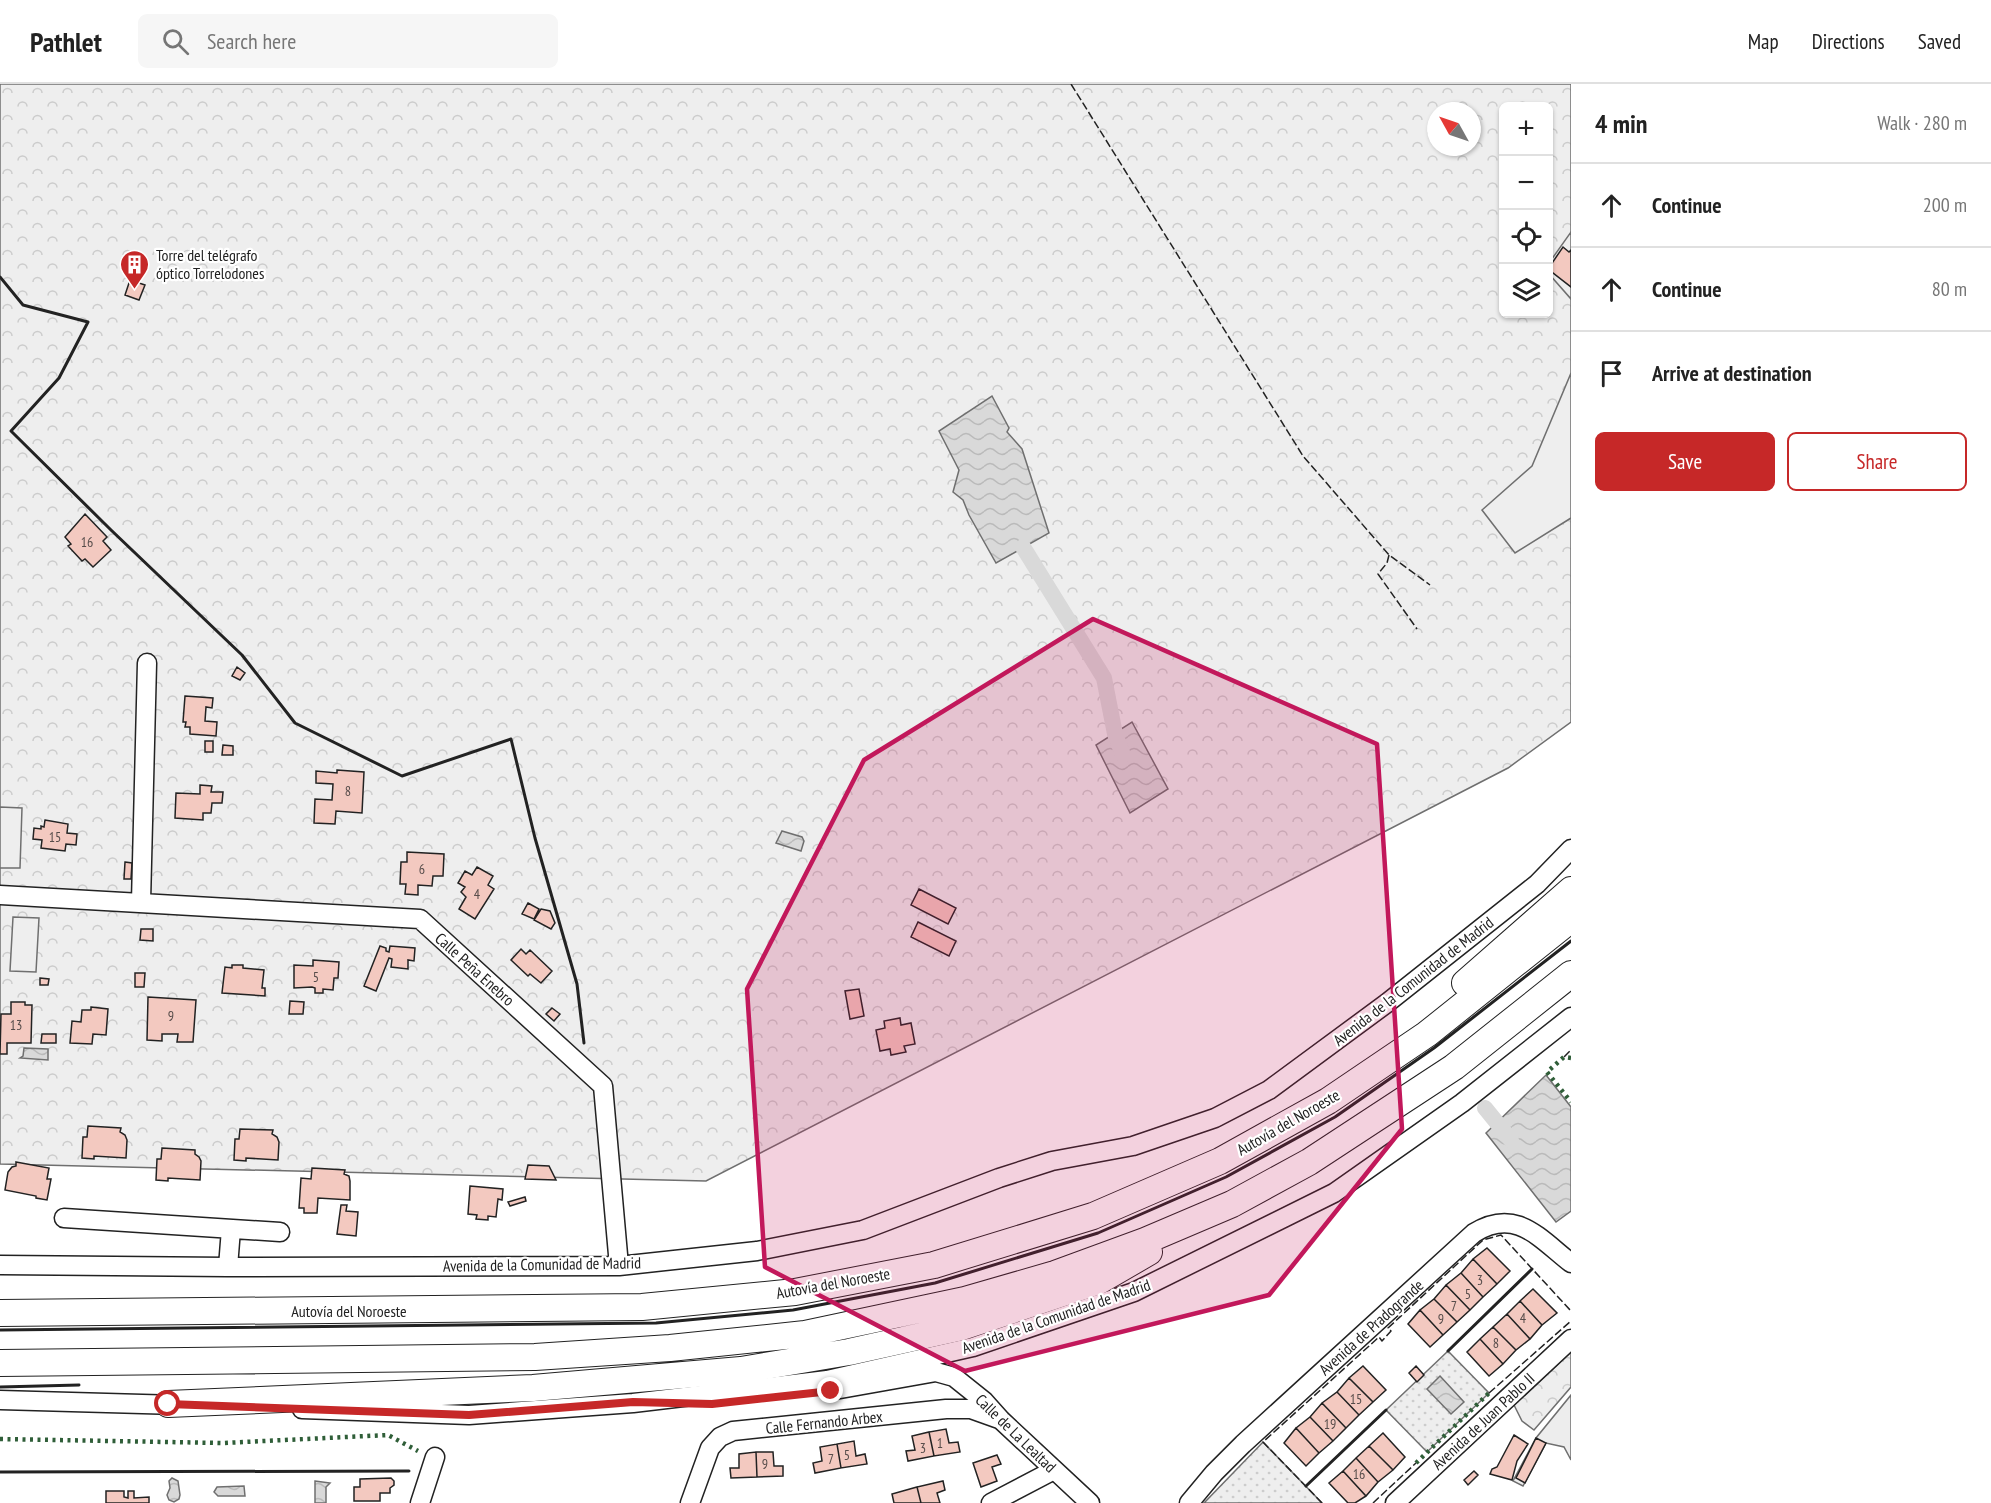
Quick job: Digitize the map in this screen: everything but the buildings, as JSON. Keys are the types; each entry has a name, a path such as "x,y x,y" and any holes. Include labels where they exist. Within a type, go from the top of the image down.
{"highway":[{"path":"1328,1101 1571,890"},
{"name":"Autovía del Noroeste","path":"0,1313 642,1307 795,1292 934,1264 1093,1216 1220,1161 1328,1101 1427,1034 1571,919"},
{"path":"168,1404 532,1388 741,1370 849,1352 962,1327 1099,1281 1232,1203 1309,1162 1454,1067 1571,974"},
{"path":"0,1363 535,1357 670,1348 805,1334 965,1300 1055,1274 1145,1240 1232,1203"}],"street":[{"path":"141,902 147,663"},
{"name":"Avenida de la Comunidad de Madrid","path":"0,1264 228,1267 619,1266 756,1251 863,1230 999,1178 1052,1161 1133,1146 1215,1118 1269,1090 1387,1003 1537,884 1571,849"},
{"name":"Calle Peña Enebro","path":"0,895 420,919 603,1086 619,1266"},
{"name":"Avenida de la Comunidad de Madrid","path":"0,1400 469,1415 633,1402 827,1380 973,1347 1134,1292 1334,1193 1462,1103 1571,1017"},
{"path":"64,1218 280,1232"},
{"name":"Avenida de Pradogrande","path":"1189,1503 1214,1473 1243,1444 1474,1233 1486,1225 1513,1222 1526,1228 1571,1263"},
{"path":"228,1267 231,1229"},
{"name":"Avenida de Juan Pablo II","path":"1395,1503 1571,1339"},
{"name":"Calle de La Lealtad","path":"633,1402 724,1403 831,1391 936,1372 954,1377 984,1401 1001,1420 1090,1503"},
{"name":"Calle Fernando Arbex","path":"690,1503 710,1448 720,1437 734,1431 946,1409 971,1409 1001,1420"},
{"path":"420,1503 435,1457"},
{"path":"991,1503 1054,1470"}],"highlighted area":[{"path":"1093,619 1377,744 1402,1129 1269,1295 965,1371 765,1267 747,989 864,760"}],"green space":[{"path":"0,84 1571,84 1571,722 1508,768 706,1181 0,1164"},
{"path":"1571,232 1571,299 1553,279 1553,257"},
{"path":"1571,373 1571,518 1515,553 1482,510 1532,466"},
{"path":"0,807 22,808 20,868 0,868"},
{"path":"13,917 39,918 36,972 10,971"},
{"path":"1448,1351 1489,1393 1427,1452 1386,1410"},
{"path":"1571,1352 1571,1387 1534,1430 1522,1421 1514,1405"},
{"path":"1263,1442 1322,1503 1204,1503"}],"shaded area":[{"path":"1571,1395 1571,1460 1564,1447 1546,1443 1523,1486 1513,1481 1536,1438"}],"water":[{"path":"992,396 1009,428 1007,432 1022,449 1049,533 996,563 963,500 953,492 959,470 939,431"},
{"path":"1132,722 1168,789 1130,813 1096,745"},
{"path":"782,831 802,837 804,841 801,851 776,843"},
{"path":"24,1048 48,1049 48,1060 20,1058 23,1056"},
{"path":"1546,1075 1571,1107 1571,1211 1556,1222 1486,1133"},
{"path":"1440,1376 1464,1402 1451,1414 1427,1389"},
{"path":"172,1478 178,1481 180,1495 179,1499 174,1502 169,1500 167,1495 170,1488 169,1481"},
{"path":"315,1481 330,1483 326,1487 326,1503 315,1503"},
{"path":"244,1486 245,1496 218,1496 214,1492 217,1487"}],"waterway":[{"path":"1023,547 1104,678 1115,734 1123,755"},
{"path":"1485,1108 1511,1140"}],"hedge":[{"path":"1571,1058 1564,1057 1547,1072 1571,1102"},
{"path":"1416,1463 1489,1393"},
{"path":"0,1439 223,1443 388,1435 418,1451"}],"fence":[{"path":"1071,84 1303,456 1389,555 1430,585"},
{"path":"1389,555 1387,563 1378,574 1417,629"},
{"path":"1564,1057 1571,1050"},
{"path":"1322,1503 1263,1442 1379,1337 1382,1341 1391,1331 1388,1328 1483,1240 1501,1235 1571,1311"},
{"path":"1489,1393 1571,1321"},
{"path":"1373,1503 1416,1463"}],"wall":[{"path":"0,277 23,305 88,322 59,378 11,431 242,655 295,723 402,776 511,739 535,838 577,984 584,1043"},
{"path":"0,1330 656,1323 793,1310 935,1283 1098,1233 1226,1177 1335,1117 1434,1048 1571,941"},
{"path":"1448,1351 1532,1269"},
{"path":"0,1387 79,1385"},
{"path":"1306,1486 1386,1410"},
{"path":"0,1472 409,1471"}],"place":[{"name":"Torre del telégrafo óptico Torrelodones","path":"135,290"}],"route":[{"path":"168,1404 469,1415 633,1402 712,1404 831,1391"}]}
